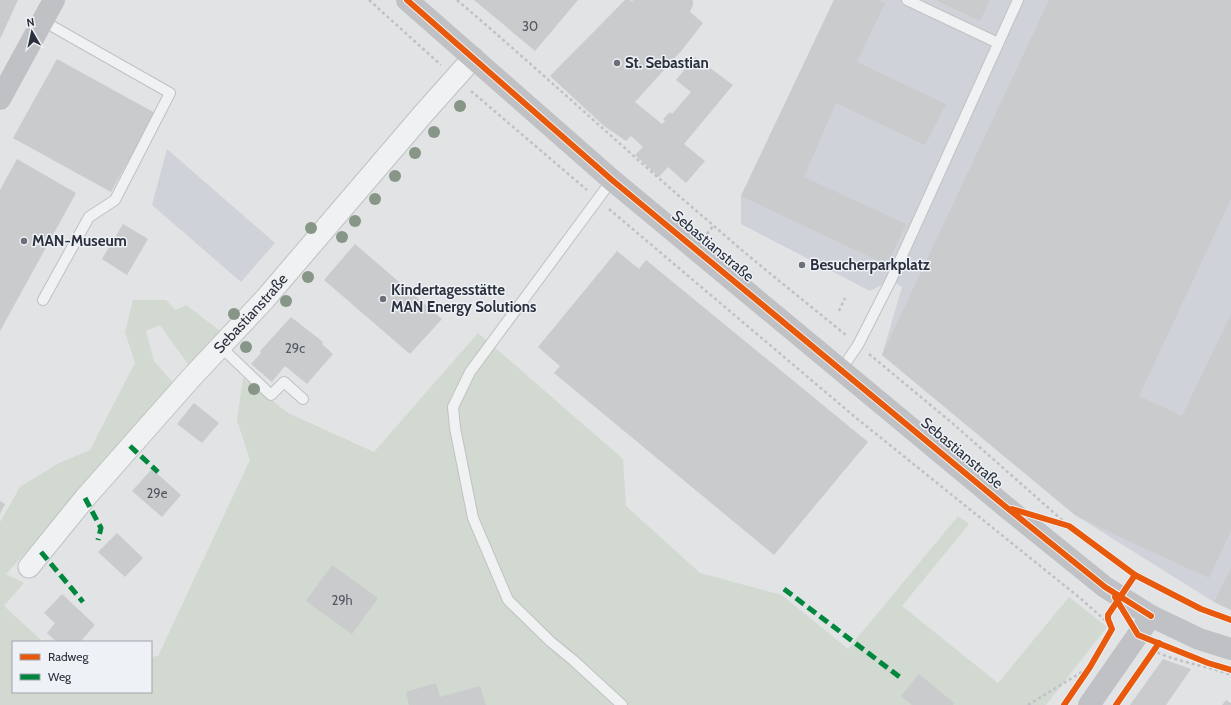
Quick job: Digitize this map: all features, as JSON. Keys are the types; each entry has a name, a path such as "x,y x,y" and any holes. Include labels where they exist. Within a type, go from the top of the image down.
{"main road":[{"path":"0,99 54,0"},
{"name":"Sebastianstraße","path":"407,0 612,180 1012,512 1105,587 1151,616 1199,639 1231,649"},
{"path":"1089,705 1151,616"}],"street":[{"name":"Sebastianstraße","path":"29,567 85,498 171,401 265,299 473,58"}],"lane":[{"path":"907,0 998,43"},
{"path":"841,370 858,345 891,280 1018,0"},
{"path":"43,21 170,93 115,200 89,217 43,300"},
{"path":"612,180 470,372 453,407 455,428 473,518 508,600 551,642 622,705"},
{"path":"221,347 271,395 284,382 303,398"}],"path":[{"path":"369,0 456,78 598,200 855,417 1080,598 1112,628 1161,655 1231,675"},
{"path":"457,0 522,55 713,226 951,422 1069,526"},
{"path":"839,311 845,298"},
{"path":"1055,522 1069,526"},
{"path":"1194,657 1231,670"},
{"path":"1028,705 1090,666"}],"shaded area":[{"path":"834,0 1231,0 1231,610 1214,602 1075,515 882,355 902,287 891,280 870,291 741,224 741,196"},
{"path":"167,149 275,243 241,282 152,205"},
{"path":"133,300 166,300 176,310 186,305 224,334 190,367 160,325 146,331 154,361 175,385 125,443 6,574 24,583 4,606 42,641 12,641 12,693 152,693 152,657 158,656 250,460 237,420 243,378 288,413 374,452 478,333 623,459 626,506 700,573 782,595 848,649 958,516 969,524 902,606 998,683 1069,597 1107,627 1046,705 0,705 0,522 20,487 59,463 90,450 135,363 125,332"}],"building":[{"path":"0,0 18,0 0,39"},
{"path":"474,0 578,0 535,51"},
{"name":"St. Sebastian","path":"625,0 630,0 632,2 633,0 693,0 693,5 690,12 703,23 682,50 635,102 662,124 665,121 663,119 670,112 672,114 691,92 676,80 695,57 733,85 684,144 705,161 686,183 668,167 659,177 635,155 643,147 631,136 626,141 604,126 550,76"},
{"path":"834,0 879,0 885,3 857,62 946,104 925,145 836,103 804,177 906,224 887,265 741,196"},
{"path":"936,0 990,0 980,21"},
{"path":"1049,0 1231,0 1231,199 1139,396 1182,416 1231,314 1231,531 1209,578 1075,515 882,355"},
{"path":"57,59 155,113 111,192 13,138"},
{"name":"MAN-Museum","path":"17,159 76,193 0,331 0,190"},
{"path":"123,224 148,239 127,275 102,259"},
{"name":"Kindertagesstätte MAN Energy Solutions","path":"355,244 442,319 410,354 324,280"},
{"path":"617,251 639,269 646,260 868,442 774,555 554,373 560,366 538,347"},
{"path":"291,317 323,342 322,344 333,354 307,384 285,366 272,382 251,364 261,353 260,351"},
{"path":"194,403 219,423 202,443 177,424"},
{"path":"152,469 181,495 162,517 132,491"},
{"path":"0,501 5,504 0,514"},
{"path":"117,533 143,558 125,577 98,552"},
{"path":"332,565 378,598 352,634 306,601"},
{"path":"1231,568 1231,610 1214,602"},
{"path":"62,594 95,625 81,641 56,641 47,633 55,623 44,613"},
{"path":"1163,659 1191,669 1166,705 1130,705"},
{"path":"919,674 954,703 953,705 912,705 901,696"},
{"path":"436,683 440,697 480,686 486,705 409,705 406,692"},
{"path":"1226,700 1231,703 1231,705 1222,705"}],"marked path":[{"path":"130,446 158,472"},
{"path":"85,498 101,528 98,540"},
{"path":"41,552 83,602"},
{"path":"784,589 901,678"}],"cycle path":[{"path":"407,0 612,180 1006,507 1105,587 1151,616"},
{"path":"1012,509 1069,526 1135,575 1201,609 1231,620"},
{"path":"1064,705 1090,667 1112,629 1108,615 1135,575"},
{"path":"1115,597 1138,635 1208,663 1231,670"},
{"path":"1116,705 1159,643"}],"place":[{"name":"St. Sebastian","path":"617,63"},
{"name":"MAN-Museum","path":"24,241"},
{"name":"Besucherparkplatz","path":"802,265"},
{"name":"Kindertagesstätte MAN Energy Solutions","path":"383,299"}]}
